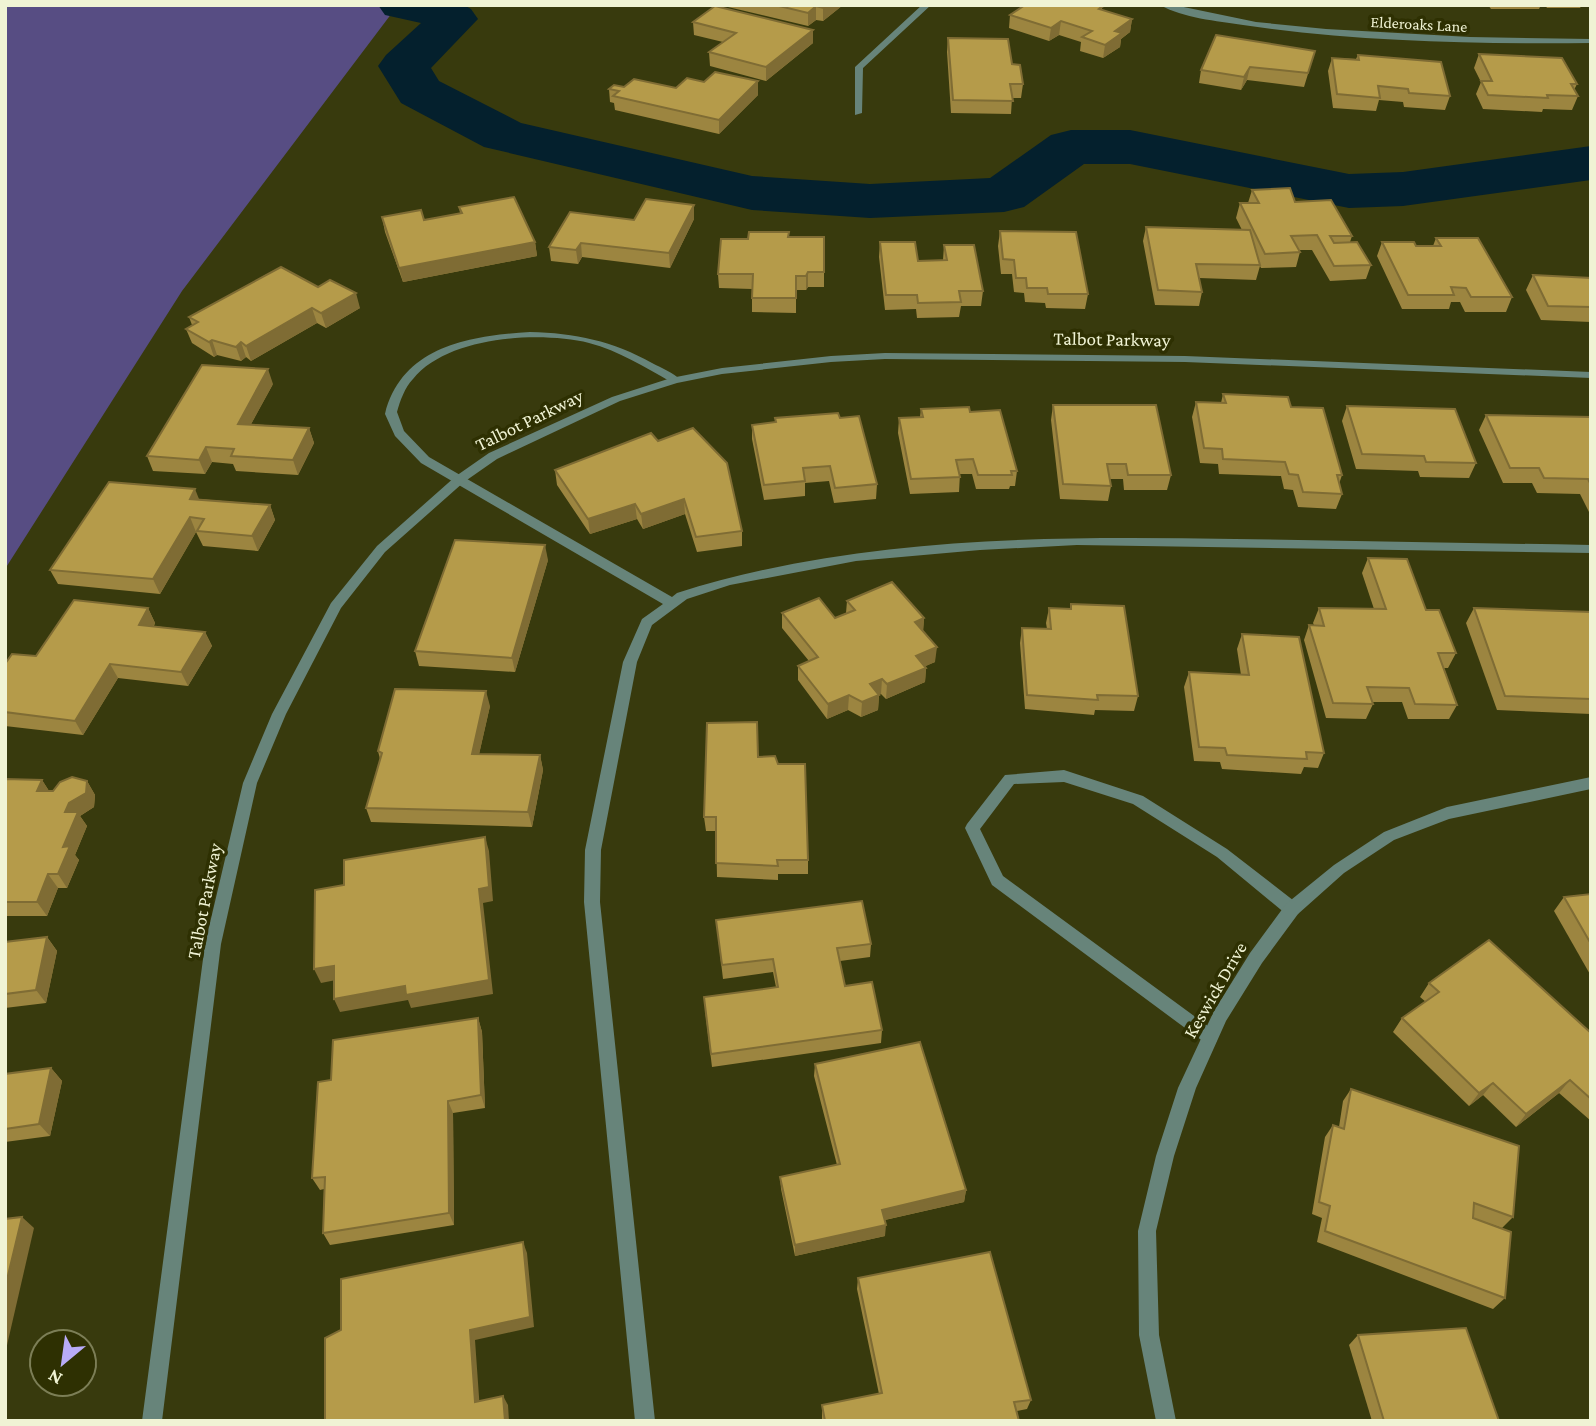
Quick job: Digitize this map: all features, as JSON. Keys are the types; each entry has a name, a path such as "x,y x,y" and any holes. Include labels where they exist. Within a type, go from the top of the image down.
{"street":[{"path":"858,113 859,67 927,5"},
{"name":"Elderoaks Lane","path":"1164,5 1235,20 1317,31 1482,42 1591,41"},
{"path":"672,603 425,460 401,437 391,414 400,385 419,364 457,346 496,337 539,334 580,338 628,352 675,380"},
{"name":"Talbot Parkway","path":"152,1421 213,944 250,783 279,714 336,606 381,549 460,479 493,456 616,399 675,380 722,370 885,356 1185,359 1591,375"},
{"path":"645,1421 592,902 593,850 631,662 647,622 682,596 729,581 856,556 980,546 1077,541 1591,549"},
{"path":"1210,1037 996,880 972,828 1010,779 1064,775 1138,800 1222,853 1292,909"},
{"name":"Keswick Drive","path":"1166,1421 1149,1335 1147,1231 1168,1144 1187,1088 1210,1037 1256,958 1292,909 1339,869 1389,836 1447,813 1591,782"}],"shaded area":[{"path":"5,5 398,5 182,291 5,569"}],"building":[{"path":"775,5 826,5 823,8 816,6 808,13"},
{"path":"1025,5 1095,5 1102,7 1099,9 1132,19 1115,31 1122,33 1105,45 1082,37 1092,31 1061,21 1051,28 1010,15"},
{"path":"715,6 813,30 766,67 709,52 736,33 693,22"},
{"path":"1216,35 1315,51 1308,73 1250,67 1244,77 1201,70"},
{"path":"948,38 1008,39 1012,64 1020,65 1023,84 1010,84 1013,101 953,100"},
{"path":"1479,54 1562,58 1577,84 1571,84 1578,96 1547,95 1548,98 1488,95 1481,81 1492,81"},
{"path":"1358,55 1441,62 1450,96 1409,93 1408,89 1378,86 1380,98 1337,94 1332,58 1359,60"},
{"path":"715,72 758,81 719,120 613,96 619,91 609,89 614,85 624,87 634,79 676,88 687,78 704,82"},
{"path":"1290,188 1295,202 1331,200 1352,236 1330,236 1334,243 1357,242 1371,265 1334,266 1317,235 1291,236 1300,252 1265,254 1240,203 1259,203 1252,190"},
{"path":"514,197 535,242 399,268 382,217 421,210 424,220 462,213 459,207"},
{"path":"646,199 694,205 669,253 581,243 576,250 549,247 570,212 634,220"},
{"path":"1146,227 1250,230 1260,265 1196,264 1202,292 1158,290"},
{"path":"1000,231 1076,232 1088,294 1048,294 1047,288 1027,288 1026,278 1016,278 1014,260 1003,259"},
{"path":"749,232 789,232 788,237 824,237 824,272 808,272 806,276 796,276 796,298 752,298 753,274 718,274 721,239 748,239"},
{"path":"1436,238 1478,238 1512,297 1471,297 1466,288 1451,287 1454,295 1408,295 1382,242 1414,242 1416,246 1441,246"},
{"path":"880,242 915,242 918,261 947,260 944,245 974,245 983,291 959,291 961,302 918,303 917,295 886,295"},
{"path":"281,267 318,287 330,280 356,293 321,313 312,308 246,346 241,342 236,347 212,340 209,342 186,329 198,322 189,317"},
{"path":"1533,275 1591,278 1591,307 1548,306"},
{"path":"202,365 268,369 238,424 309,428 293,460 231,456 234,449 206,447 199,460 147,456"},
{"path":"1223,394 1288,397 1291,407 1323,408 1342,475 1337,475 1342,494 1303,492 1298,475 1289,474 1285,462 1223,459 1222,449 1204,448 1196,402 1226,403"},
{"path":"1053,405 1156,405 1171,475 1128,475 1126,464 1107,464 1111,486 1063,484"},
{"path":"1347,406 1455,409 1476,463 1426,462 1424,456 1362,454"},
{"path":"969,407 970,412 1000,410 1017,471 1011,471 1012,475 978,475 973,459 956,460 960,477 911,479 899,418 923,417 921,409"},
{"path":"838,413 840,418 859,416 877,484 835,488 830,466 803,468 805,481 764,485 752,425 776,422 775,418"},
{"path":"1486,415 1591,417 1591,485 1588,479 1544,478 1539,468 1510,468"},
{"path":"693,428 727,463 742,531 696,537 684,499 641,514 635,504 588,519 555,470 651,433 658,441"},
{"path":"109,482 195,489 190,499 270,505 252,536 197,531 204,519 190,517 153,579 50,570"},
{"path":"455,540 545,545 512,658 415,651"},
{"path":"1368,558 1407,559 1426,610 1439,610 1456,653 1438,653 1457,705 1415,704 1409,688 1367,687 1373,704 1333,703 1309,625 1324,626 1319,608 1386,609"},
{"path":"892,582 924,618 915,622 937,647 916,656 926,668 887,684 882,679 870,684 879,695 862,702 849,695 828,704 798,666 818,657 782,613 819,598 835,618 855,610 847,601"},
{"path":"74,600 148,608 139,625 205,632 181,672 110,664 75,721 5,712 5,664 12,654 36,656"},
{"path":"1071,604 1124,606 1138,696 1097,695 1098,700 1027,695 1022,628 1051,629 1049,608 1071,609"},
{"path":"1474,608 1591,612 1591,699 1505,696"},
{"path":"1242,634 1299,637 1324,753 1306,752 1307,759 1227,755 1225,748 1199,747 1189,672 1249,675"},
{"path":"395,689 486,691 472,754 540,755 528,812 366,808 382,753 378,751"},
{"path":"757,722 758,757 775,756 778,764 805,764 808,860 777,860 778,866 716,863 716,817 704,817 707,723"},
{"path":"72,777 87,781 86,793 69,803 65,812 78,812 63,847 70,846 58,874 48,874 37,902 5,902 5,779 42,780 37,791 53,791 60,782"},
{"path":"485,837 489,887 479,889 489,980 406,995 405,986 334,999 334,966 314,969 315,890 344,885 344,860"},
{"path":"1591,894 1591,944 1564,897"},
{"path":"862,901 871,944 837,948 845,986 872,982 882,1030 711,1054 704,997 778,987 773,959 722,965 716,920"},
{"path":"47,937 36,990 5,994 5,942"},
{"path":"1489,940 1591,1033 1591,1099 1570,1080 1526,1114 1493,1083 1479,1093 1402,1018 1439,992 1429,983"},
{"path":"478,1018 481,1095 448,1101 449,1213 323,1233 325,1177 312,1178 318,1082 331,1080 333,1040"},
{"path":"920,1042 966,1190 882,1210 886,1225 795,1245 780,1177 840,1164 815,1064"},
{"path":"51,1068 39,1124 5,1129 5,1074"},
{"path":"1351,1089 1519,1146 1513,1217 1474,1203 1473,1218 1511,1232 1505,1298 1325,1231 1330,1206 1319,1202 1333,1125 1344,1129"},
{"path":"22,1217 5,1288 5,1219"},
{"path":"523,1242 530,1317 470,1330 475,1402 503,1396 505,1421 325,1421 325,1338 341,1330 341,1279"},
{"path":"990,1252 1031,1400 1014,1402 1019,1421 825,1421 822,1405 882,1393 858,1278"},
{"path":"1466,1328 1499,1421 1384,1421 1358,1335"}],"waterway":[{"path":"402,5 439,12 454,19 404,66 420,92 503,135 752,193 870,201 1004,195 1071,147 1130,147 1349,191 1403,189 1591,163"}]}
